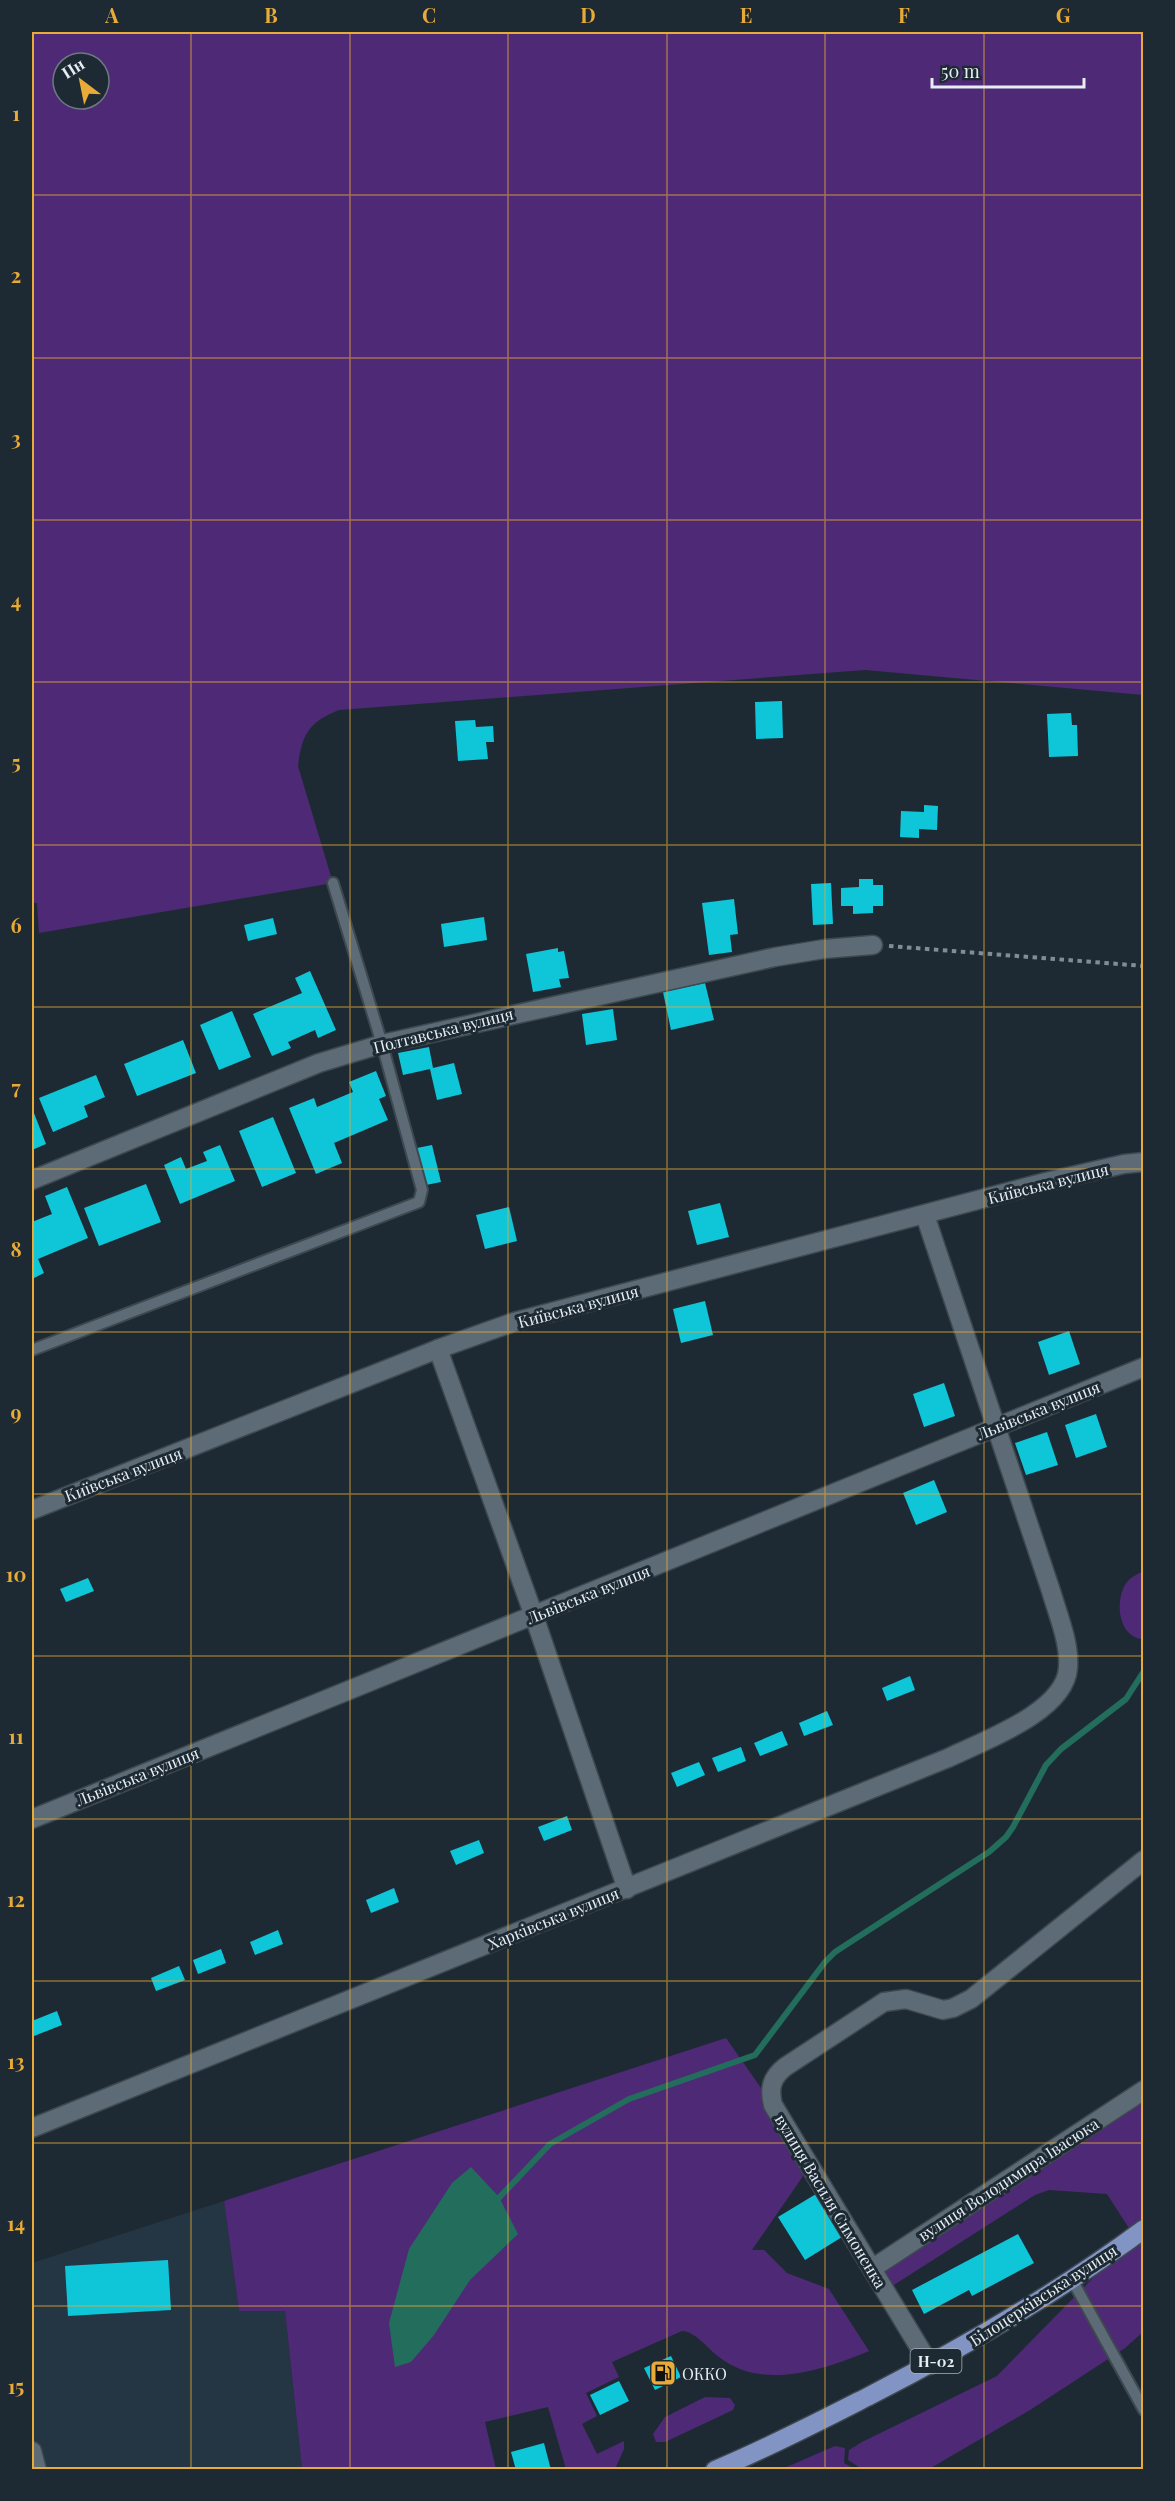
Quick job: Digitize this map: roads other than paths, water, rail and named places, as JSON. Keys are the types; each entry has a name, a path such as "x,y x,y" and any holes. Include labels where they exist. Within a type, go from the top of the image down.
{"main road":[{"name":"Білоцерківська вулиця","path":"715,2469 815,2424 930,2365 1011,2318 1143,2229"}],"street":[{"name":"Полтавська вулиця","path":"32,1180 319,1063 382,1044 775,957 824,949 873,945"},
{"name":"Київська вулиця","path":"32,1510 438,1349 514,1322 1047,1182 1124,1164 1143,1162"},
{"path":"925,1215 995,1426"},
{"path":"438,1349 534,1616 627,1888"},
{"name":"Львівська вулиця","path":"32,1819 1143,1367"},
{"name":"Харківська вулиця","path":"32,2128 948,1758 1032,1717 1064,1687 1068,1667 1064,1638 1051,1591 995,1426"},
{"name":"вулиця Василя Симоненка","path":"930,2365 773,2105 770,2093 776,2074 884,2002 906,1999 943,2010 971,1999 1143,1860"},
{"name":"вулиця Володимира Івасюка","path":"873,2268 1143,2090"},
{"path":"32,2451 38,2469"}],"lane":[{"path":"32,1350 419,1202 422,1190 382,1044 333,883"},
{"path":"1071,2278 1143,2410"}],"waterway":[{"path":"495,2202 550,2144 629,2099 755,2055 835,1952 989,1852 1006,1837 1046,1765 1061,1749 1126,1699 1144,1671"}],"place":[{"name":"ОККО","path":"663,2373"}]}
